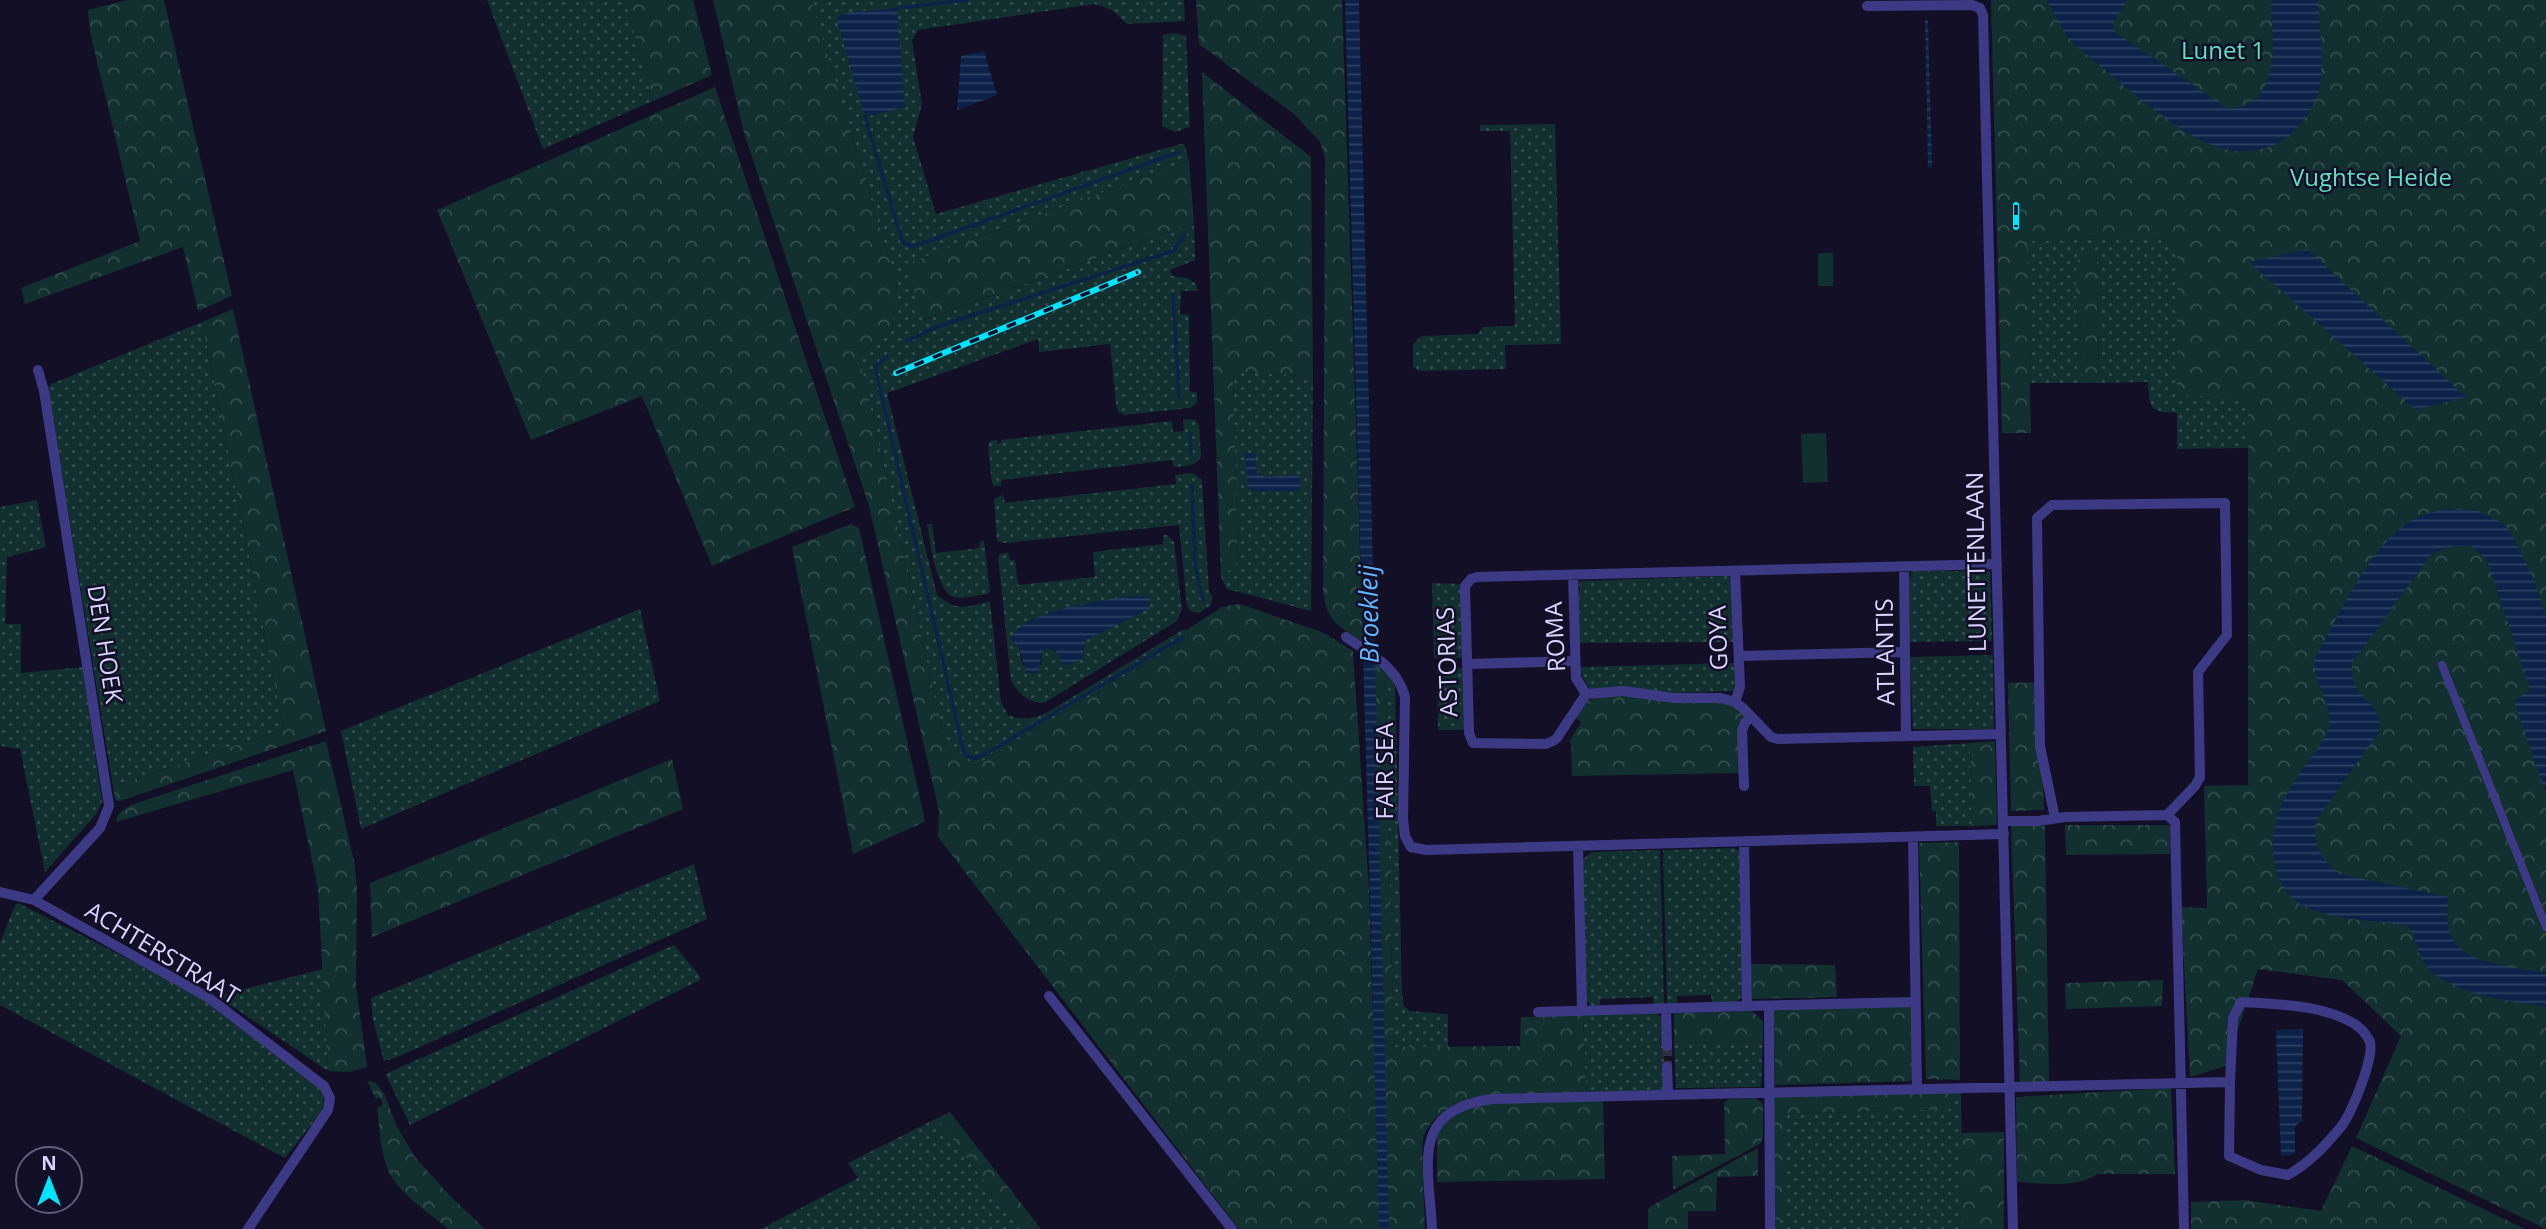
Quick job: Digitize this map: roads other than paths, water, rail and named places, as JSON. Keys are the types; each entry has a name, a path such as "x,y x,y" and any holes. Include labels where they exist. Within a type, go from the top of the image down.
{"street":[{"name":"LUNETTENLAAN","path":"1867,6 1972,5 1980,8 1983,15 2013,1229"},
{"name":"DEN HOEK","path":"33,900 100,828 109,806 44,391 38,370"},
{"path":"2055,818 2040,746 2037,518 2052,505 2225,503 2227,635 2198,672 2200,777 2195,786 2167,815"},
{"name":"ASTORIAS","path":"1586,694 1553,741 1546,744 1473,743 1469,733 1465,586 1471,579 1997,564"},
{"name":"ATLANTIS","path":"1904,567 1906,736"},
{"name":"GOYA","path":"1735,571 1740,687 1735,702"},
{"name":"ROMA","path":"1573,575 1576,678 1586,694"},
{"name":"FAIR SEA","path":"1346,638 1398,677 1405,697 1403,819 1405,836 1411,847 1426,850 1578,846"},
{"path":"1739,656 1905,652"},
{"path":"1468,664 1575,662"},
{"path":"2442,665 2546,927"},
{"path":"1586,694 1623,691 1674,698 1721,698 1735,702 1771,737 1778,739 2001,734"},
{"path":"1744,786 1742,731 1751,717"},
{"path":"2003,821 2167,815 2175,822 2184,1229"},
{"path":"1583,1010 1578,846 2004,834"},
{"path":"1913,837 1917,1089"},
{"path":"1744,841 1747,1006"},
{"name":"ACHTERSTRAAT","path":"0,892 33,900 209,998 324,1086 328,1092 328,1110 248,1229"},
{"path":"1049,996 1232,1229"},
{"path":"1538,1012 1915,1002"},
{"path":"2241,1002 2329,1012 2361,1029 2370,1041 2370,1054 2358,1091 2342,1126 2310,1162 2288,1175 2261,1170 2229,1156 2230,1082 2233,1018 2241,1002"},
{"path":"1769,1006 1770,1229"},
{"path":"1666,1009 1667,1046"},
{"path":"1667,1067 1668,1095"},
{"path":"1432,1229 1429,1139 1441,1119 1459,1105 1492,1099 2230,1082"}],"water":[{"name":"Broekleij","path":"1345,0 1359,0 1389,1229 1379,1229"},
{"path":"2047,0 2127,0 2113,24 2115,32 2227,108 2245,105 2258,97 2266,84 2273,51 2271,0 2318,0 2321,65 2318,95 2304,120 2279,142 2251,151 2220,148 2174,124 2075,45 2065,34"},
{"path":"897,8 905,107 865,117 838,16 851,12"},
{"path":"1925,20 1928,20 1932,168 1928,167"},
{"path":"984,51 997,95 957,110 961,56"},
{"path":"2307,249 2466,397 2416,410 2249,262"},
{"path":"1255,452 1257,473 1266,477 1297,475 1300,477 1301,487 1298,491 1254,491 1248,488 1245,454"},
{"path":"2450,509 2478,511 2503,523 2511,533 2532,575 2546,616 2546,794 2514,701 2530,690 2490,568 2486,559 2471,546 2454,546 2432,553 2352,663 2352,678 2356,687 2378,717 2378,733 2318,818 2316,842 2323,857 2340,874 2448,897 2448,927 2457,946 2492,963 2546,973 2546,1006 2481,995 2448,983 2425,964 2407,925 2340,917 2302,905 2284,888 2275,864 2273,838 2278,813 2293,783 2326,736 2329,725 2329,715 2314,660 2356,583 2382,546 2413,519"},
{"path":"1128,596 1150,597 1150,608 1086,640 1082,659 1070,665 1063,664 1055,650 1047,648 1042,653 1038,673 1027,673 1018,646 1010,639 1019,628 1063,608"},
{"path":"2303,1029 2302,1121 2295,1126 2295,1154 2281,1156 2276,1030"}],"waterway":[{"path":"897,8 967,0"},
{"path":"865,117 902,241 912,247 1179,152"},
{"path":"907,341 939,326 1173,251 1185,234"},
{"path":"1173,295 1179,397"},
{"path":"887,356 875,367 964,753 972,759 982,756 1183,637"},
{"path":"1190,433 1191,453"},
{"path":"1192,485 1195,564 1203,601"}],"tunnel":[{"path":"1667,1046 1667,1067"}],"railway":[{"path":"2016,205 2016,227"},
{"path":"896,373 1138,272"}],"park label":[{"name":"Lunet 1","path":"2223,49"},
{"name":"Vughtse Heide","path":"2371,176"}]}
